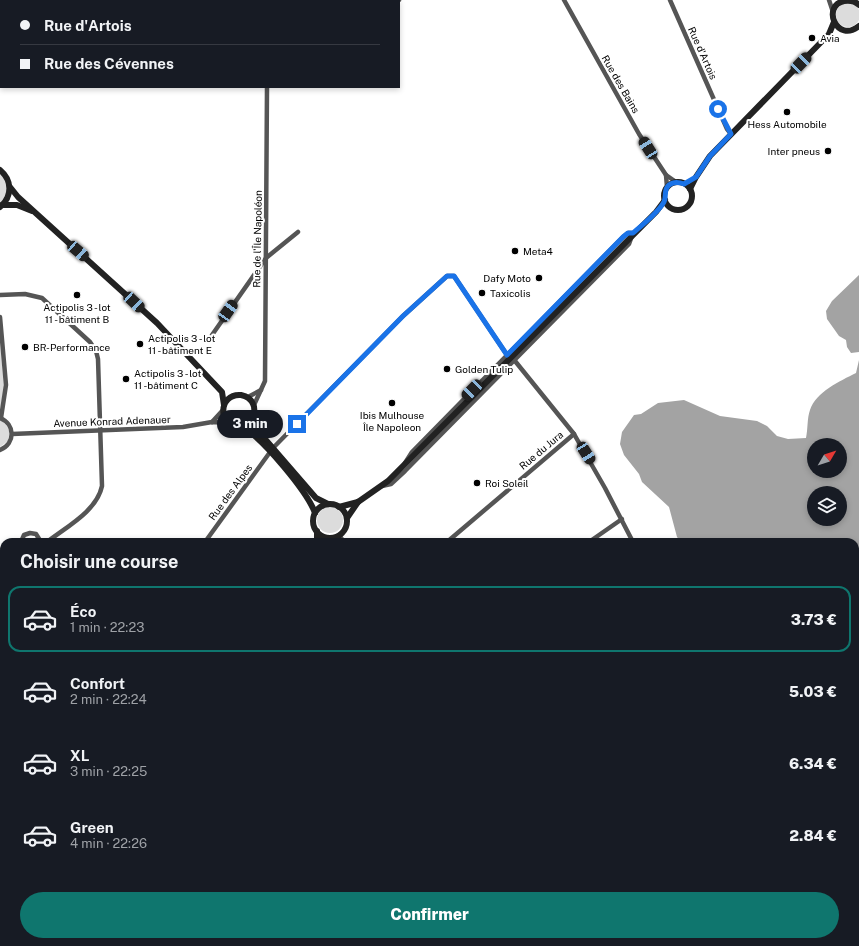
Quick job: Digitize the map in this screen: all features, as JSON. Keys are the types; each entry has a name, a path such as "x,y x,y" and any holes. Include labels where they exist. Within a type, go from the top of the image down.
{"main road":[{"path":"656,212 671,207 681,209 688,204 691,197 690,189 710,156 829,34 834,22 833,12 839,1 857,2"},
{"path":"834,22 841,29"},
{"path":"829,34 841,29 852,31 859,26"},
{"path":"0,170 7,177 10,187 34,212 157,323 222,392 248,397 254,405 253,418 258,431 307,496 315,513"},
{"path":"684,184 696,177"},
{"path":"671,207 665,200 664,195 667,187 676,182 684,184 690,189"},
{"path":"1,206 8,196 10,187"},
{"path":"222,392 223,407 228,423 232,426 243,427 255,433 316,498 328,504 339,507 358,502 382,486 405,464 633,233 656,212 665,200"},
{"path":"1,206 17,205 34,212"},
{"path":"223,407 226,400 235,395"},
{"path":"243,427 253,418"},
{"path":"332,538 339,535 345,527 346,518 358,502"},
{"path":"325,538 317,531 313,522 315,513 320,507 328,504"},
{"path":"339,507 346,518"},
{"path":"317,531 317,538"}],"street":[{"name":"Rue des Bains","path":"564,0 639,134 666,175 676,182"},
{"name":"Rue d'Artois","path":"670,0 727,129 731,134"},
{"path":"828,0 833,12"},
{"name":"Rue de l'Île Napoléon","path":"254,405 265,382 267,88"},
{"name":"Rue des Bains","path":"666,175 667,187"},
{"path":"212,335 266,258 298,232"},
{"path":"382,486 391,484 405,472 515,362 629,244 633,233 628,233 623,237 406,458 405,464"},
{"name":"Rue des Alpes","path":"208,538 272,450 403,316 447,276 454,276 507,355"},
{"path":"0,295 25,294 42,298 90,342 96,351 98,359 102,486 100,493 91,507 52,538"},
{"path":"0,317 6,385 0,418 9,424 12,434 8,444 0,450"},
{"path":"515,362 574,434 631,538"},
{"path":"248,397 261,390"},
{"path":"212,422 223,407"},
{"name":"Avenue Konrad Adenauer","path":"12,434 184,427 212,422 228,423"},
{"name":"Rue du Jura","path":"452,538 574,434"},
{"path":"595,538 622,519"},
{"path":"23,538 24,535 30,532 36,534 39,538"}],"shaded area":[{"path":"848,3 853,4 859,10 859,20 853,26 848,27 843,26 837,20 836,15 837,10 843,4"},
{"path":"0,172 7,185 7,191 0,204"},
{"path":"859,275 859,352 851,353 847,347 846,340 839,336 827,319 826,311 832,301"},
{"path":"0,342 4,388 0,411"},
{"path":"859,360 859,538 678,538 669,507 642,482 639,474 624,455 620,444 622,432 634,415 641,414 658,403 684,400 720,416 757,421 767,426 777,436 788,439 806,438 810,410 817,398 829,388 856,373"},
{"path":"0,420 7,426 9,434 8,441 0,447"},
{"path":"330,507 339,511 343,520 339,529 330,533 321,529 317,520 321,511"}],"place":[{"name":"Avia","path":"812,38"},
{"name":"Hess Automobile","path":"787,112"},
{"name":"Inter pneus","path":"828,151"},
{"name":"Meta4","path":"515,251"},
{"name":"Dafy Moto","path":"539,278"},
{"name":"Taxicolis","path":"482,293"},
{"name":"Actipolis 3 - lot 11 - bâtiment B","path":"77,295"},
{"name":"Actipolis 3 - lot 11 - bâtiment E","path":"140,344"},
{"name":"BR-Performance","path":"25,347"},
{"name":"Golden Tulip","path":"447,369"},
{"name":"Actipolis 3 - lot 11 -bâtiment C","path":"126,379"},
{"name":"Ibis Mulhouse Île Napoleon","path":"392,403"},
{"name":"Roi Soleil","path":"477,483"}],"route":[{"path":"297,424 403,316 447,276 454,276 507,355 623,237 628,233 633,233 656,212 665,200 665,191 669,185 676,182 684,184 696,177 710,156 731,134 727,129 718,109"}]}
